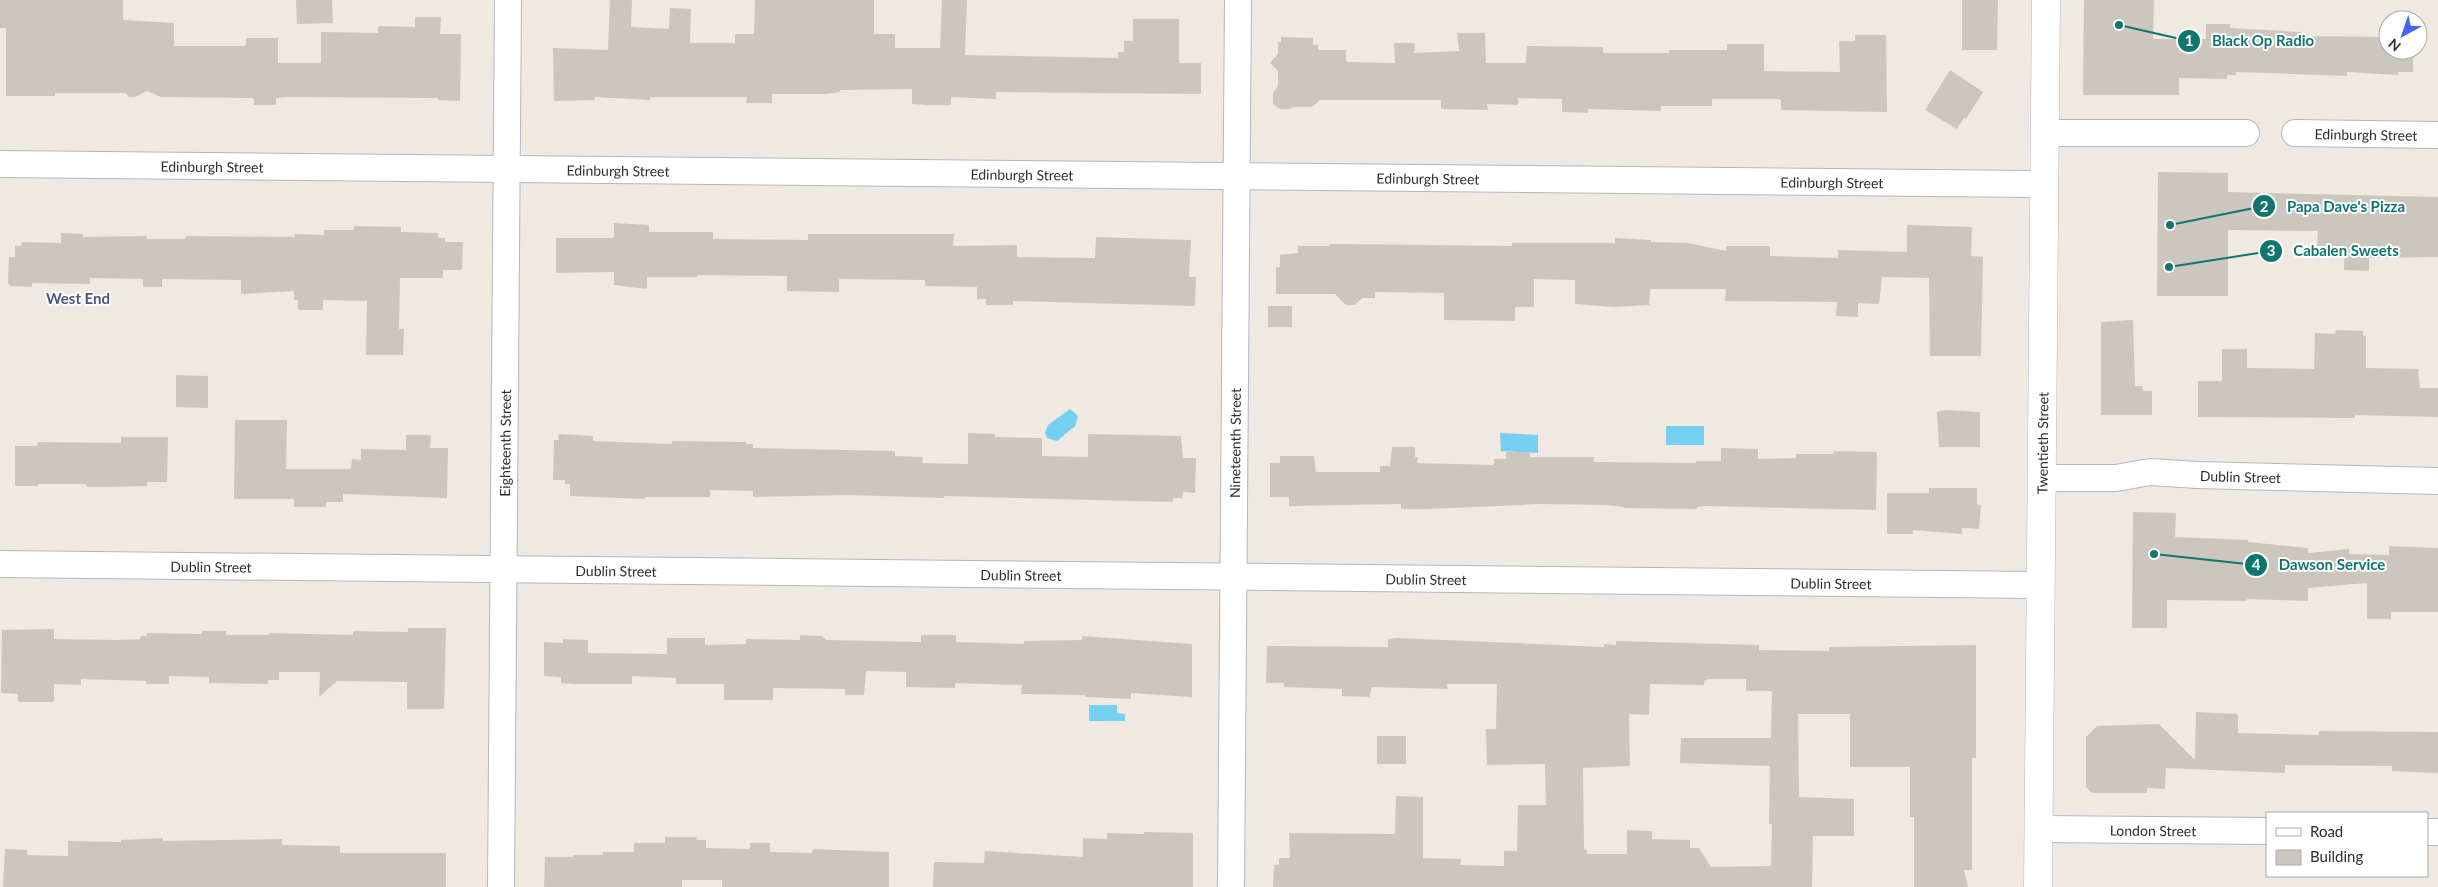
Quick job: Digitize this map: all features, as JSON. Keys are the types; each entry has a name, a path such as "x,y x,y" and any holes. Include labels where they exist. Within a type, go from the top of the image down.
{"main road":[{"name":"Twentieth Street","path":"2038,887 2046,0"}],"street":[{"name":"Eighteenth Street","path":"501,887 508,0"},
{"name":"Nineteenth Street","path":"1231,887 1238,0"},
{"path":"2045,133 2246,133"},
{"name":"Edinburgh Street","path":"2295,133 2438,135"},
{"name":"Edinburgh Street","path":"0,164 2045,184"},
{"name":"Dublin Street","path":"2043,478 2116,478 2150,472 2197,476 2438,481"},
{"name":"Dublin Street","path":"0,564 2042,585"},
{"name":"London Street","path":"2039,829 2266,831"}],"water":[{"path":"1070,409 1078,416 1075,426 1057,441 1047,438 1045,433 1048,425"},
{"path":"1666,426 1704,426 1704,445 1666,445"},
{"path":"1500,433 1538,435 1538,453 1501,451"},
{"path":"1089,705 1117,705 1117,713 1125,714 1125,721 1089,721"}],"building":[{"path":"0,0 123,0 123,20 174,23 174,46 243,46 246,45 246,38 278,38 278,63 321,63 321,32 378,33 378,26 415,27 415,17 441,17 440,34 461,34 460,101 438,100 438,98 288,97 276,98 276,105 254,105 254,98 161,97 147,91 135,97 129,97 125,93 55,93 55,96 6,96 6,28 0,28"},
{"path":"296,0 332,0 333,23 297,24"},
{"path":"610,0 632,0 631,27 669,29 670,8 691,9 690,43 735,43 735,34 754,34 755,0 874,0 874,34 895,34 895,48 940,48 942,0 967,0 965,55 1118,58 1118,52 1124,52 1124,41 1133,41 1133,19 1179,19 1179,63 1201,63 1201,94 996,92 996,99 951,97 951,105 912,104 912,89 840,90 840,92 827,94 772,94 772,103 746,103 747,97 650,97 650,100 595,97 595,100 554,101 553,48 608,50"},
{"path":"1962,0 1998,0 1997,50 1962,50"},
{"path":"2084,0 2154,0 2153,39 2206,39 2206,24 2230,24 2230,28 2301,32 2301,36 2378,37 2378,60 2413,60 2413,72 2398,72 2398,75 2347,72 2347,76 2236,72 2236,75 2227,75 2227,79 2179,78 2179,95 2083,95"},
{"path":"1457,33 1485,33 1486,63 1526,63 1527,46 1603,47 1603,53 1669,53 1669,50 1727,50 1727,44 1764,44 1764,71 1840,72 1839,41 1855,41 1855,35 1886,35 1887,112 1781,110 1781,100 1777,99 1712,99 1712,106 1661,106 1661,111 1588,109 1588,113 1562,112 1562,99 1518,98 1518,105 1487,104 1488,110 1441,109 1441,100 1320,100 1312,107 1293,107 1290,109 1280,109 1273,104 1273,93 1278,86 1278,71 1270,63 1278,54 1278,42 1281,42 1281,37 1313,38 1313,45 1318,45 1318,50 1346,50 1346,62 1395,63 1394,43 1415,43 1414,53 1459,51"},
{"path":"1950,70 1983,92 1966,119 1964,118 1957,129 1925,110"},
{"path":"2158,172 2228,173 2228,192 2438,197 2438,257 2369,258 2369,271 2344,270 2345,247 2317,246 2318,231 2228,230 2228,296 2157,296"},
{"path":"614,223 649,225 649,232 713,232 713,239 808,240 808,234 954,234 953,246 1017,245 1017,257 1095,258 1096,237 1191,240 1189,277 1196,277 1195,306 1013,301 1013,305 986,305 986,299 977,299 977,287 925,286 925,280 839,279 839,292 787,291 787,276 697,275 697,277 647,277 647,289 614,285 614,272 556,273 556,238 614,238"},
{"path":"1907,225 1972,227 1971,256 1983,257 1981,356 1930,356 1929,278 1882,277 1879,304 1858,303 1858,317 1836,316 1837,302 1725,301 1726,289 1650,289 1649,305 1614,307 1575,304 1575,280 1534,279 1534,307 1515,307 1515,321 1444,320 1444,293 1375,292 1375,298 1362,298 1355,305 1346,305 1335,294 1276,294 1276,267 1280,267 1280,255 1298,253 1298,246 1341,244 1512,246 1512,243 1615,243 1615,238 1651,240 1651,242 1688,243 1726,251 1726,246 1770,246 1770,256 1838,258 1838,250 1907,252"},
{"path":"354,226 401,227 401,232 438,233 438,238 445,238 445,242 463,242 462,270 443,270 443,278 400,278 399,329 404,329 403,355 366,355 367,301 323,300 323,310 298,310 298,300 294,300 294,291 241,294 241,280 162,279 162,287 143,287 143,279 90,278 90,284 32,283 32,287 10,286 8,283 9,257 15,257 15,246 21,246 22,242 61,243 61,233 83,234 83,237 147,236 147,239 185,239 186,236 295,237 295,234 324,235 324,230 354,230"},
{"path":"1268,306 1292,306 1292,327 1268,327"},
{"path":"2133,320 2135,386 2142,386 2143,391 2152,391 2152,415 2101,415 2101,322"},
{"path":"2336,330 2363,331 2363,336 2366,336 2366,368 2418,369 2420,388 2438,388 2438,417 2355,415 2355,418 2198,417 2198,381 2222,381 2222,349 2247,349 2247,368 2314,369 2315,333 2335,334"},
{"path":"176,375 208,376 208,408 176,407"},
{"path":"1946,410 1980,412 1980,447 1939,447 1937,412"},
{"path":"235,420 287,420 286,469 351,469 352,459 361,460 361,449 406,450 406,435 431,435 430,448 448,448 447,498 343,494 343,502 326,502 326,507 294,507 294,499 234,499"},
{"path":"968,433 995,434 995,437 1042,438 1042,456 1088,457 1088,434 1181,436 1183,458 1196,458 1195,493 1183,492 1182,498 1173,498 1173,502 944,496 944,498 849,495 753,497 753,491 710,490 710,497 645,497 645,499 570,496 570,484 565,484 565,480 553,480 554,440 558,440 559,434 593,436 593,441 671,444 673,441 746,442 746,444 753,444 753,448 895,451 895,456 923,457 922,463 968,464"},
{"path":"121,437 168,437 167,482 147,482 147,486 109,487 87,487 86,484 15,486 15,446 37,446 38,442 121,443"},
{"path":"1392,447 1415,447 1415,457 1418,457 1417,463 1494,465 1494,459 1506,459 1506,452 1530,452 1530,457 1594,457 1594,462 1696,463 1696,461 1721,461 1721,448 1758,449 1758,459 1796,458 1796,454 1833,454 1834,451 1877,452 1876,510 1708,506 1697,507 1697,509 1624,508 1605,505 1540,504 1401,509 1401,504 1289,506 1289,497 1270,497 1270,463 1280,463 1280,456 1314,456 1316,472 1380,472 1380,466 1390,466"},
{"path":"1929,488 1977,488 1977,504 1981,506 1979,529 1962,528 1962,534 1913,530 1913,534 1887,534 1887,493 1929,493"},
{"path":"2133,512 2176,513 2175,537 2248,540 2248,542 2308,548 2308,553 2349,549 2349,554 2389,555 2389,546 2438,548 2438,612 2391,612 2391,619 2367,619 2367,583 2308,588 2308,601 2247,599 2247,601 2167,600 2167,628 2132,628"},
{"path":"408,628 446,628 444,709 407,709 407,682 337,681 319,697 320,672 279,672 279,680 268,680 268,684 209,683 209,677 169,676 169,684 146,684 146,681 81,679 81,685 54,684 54,702 18,702 18,694 1,693 2,630 54,629 54,639 117,640 140,639 141,636 147,636 147,633 202,634 202,631 226,631 226,635 269,635 269,633 353,635 353,631 408,632"},
{"path":"800,635 822,636 826,640 921,642 921,635 956,635 956,642 1024,644 1024,641 1082,640 1082,636 1192,644 1192,697 1131,693 1131,699 1085,697 1085,695 1021,694 1022,685 955,683 955,688 906,687 906,672 866,671 864,695 845,695 845,689 773,688 773,700 724,700 724,684 676,684 676,678 632,676 632,684 574,684 561,683 561,677 544,676 544,642 563,643 563,639 588,640 588,653 667,654 667,638 705,638 705,645 746,644 746,639 800,640"},
{"path":"1388,639 1604,647 1604,644 1616,645 1616,641 1759,645 1759,650 1829,651 1829,647 1976,645 1976,758 1972,758 1972,870 1964,870 1968,887 1914,887 1914,817 1910,817 1910,767 1850,767 1850,714 1798,714 1799,797 1854,799 1854,836 1813,836 1812,887 1273,887 1274,865 1279,865 1279,858 1290,858 1289,833 1395,834 1396,796 1423,797 1423,858 1461,859 1460,865 1504,866 1504,851 1517,851 1518,805 1546,805 1545,764 1487,765 1486,729 1496,729 1497,684 1447,684 1448,689 1372,687 1369,697 1342,696 1342,689 1284,687 1284,683 1266,683 1267,646 1388,647","holes":["1708,679 1746,679 1746,691 1772,691 1771,738 1681,738 1680,763 1770,766 1769,824 1772,824 1771,866 1711,867 1699,848 1690,848 1690,840 1652,839 1652,831 1627,830 1627,854 1587,854 1587,850 1584,849 1583,768 1630,766 1629,714 1649,715 1650,684 1704,685 1704,681"]},
{"path":"2196,712 2238,714 2238,733 2319,735 2319,731 2438,732 2438,773 2392,771 2392,766 2285,765 2285,773 2166,768 2165,789 2147,788 2147,793 2092,793 2086,787 2086,737 2097,726 2159,724 2195,760"},
{"path":"1377,736 1406,736 1406,764 1377,764"},
{"path":"1144,832 1193,833 1193,887 933,887 934,862 984,863 985,851 1083,857 1083,838 1107,839 1107,833 1144,834"},
{"path":"665,837 697,837 696,840 706,840 706,848 750,849 750,843 770,843 770,852 812,853 813,849 889,852 889,887 722,887 722,880 682,880 682,887 544,887 545,857 603,855 603,852 634,852 634,843 665,843"},
{"path":"163,838 163,841 282,839 282,845 340,846 340,853 446,853 446,887 3,887 5,849 27,850 27,855 68,856 68,841 121,842 121,840"}],"place":[{"name":"Black Op Radio","path":"2119,25"},
{"name":"Papa Dave's Pizza","path":"2170,225"},
{"name":"Cabalen Sweets","path":"2169,267"},
{"name":"Dawson Service","path":"2154,554"}],"district":[{"name":"West End","path":"78,298"}]}
